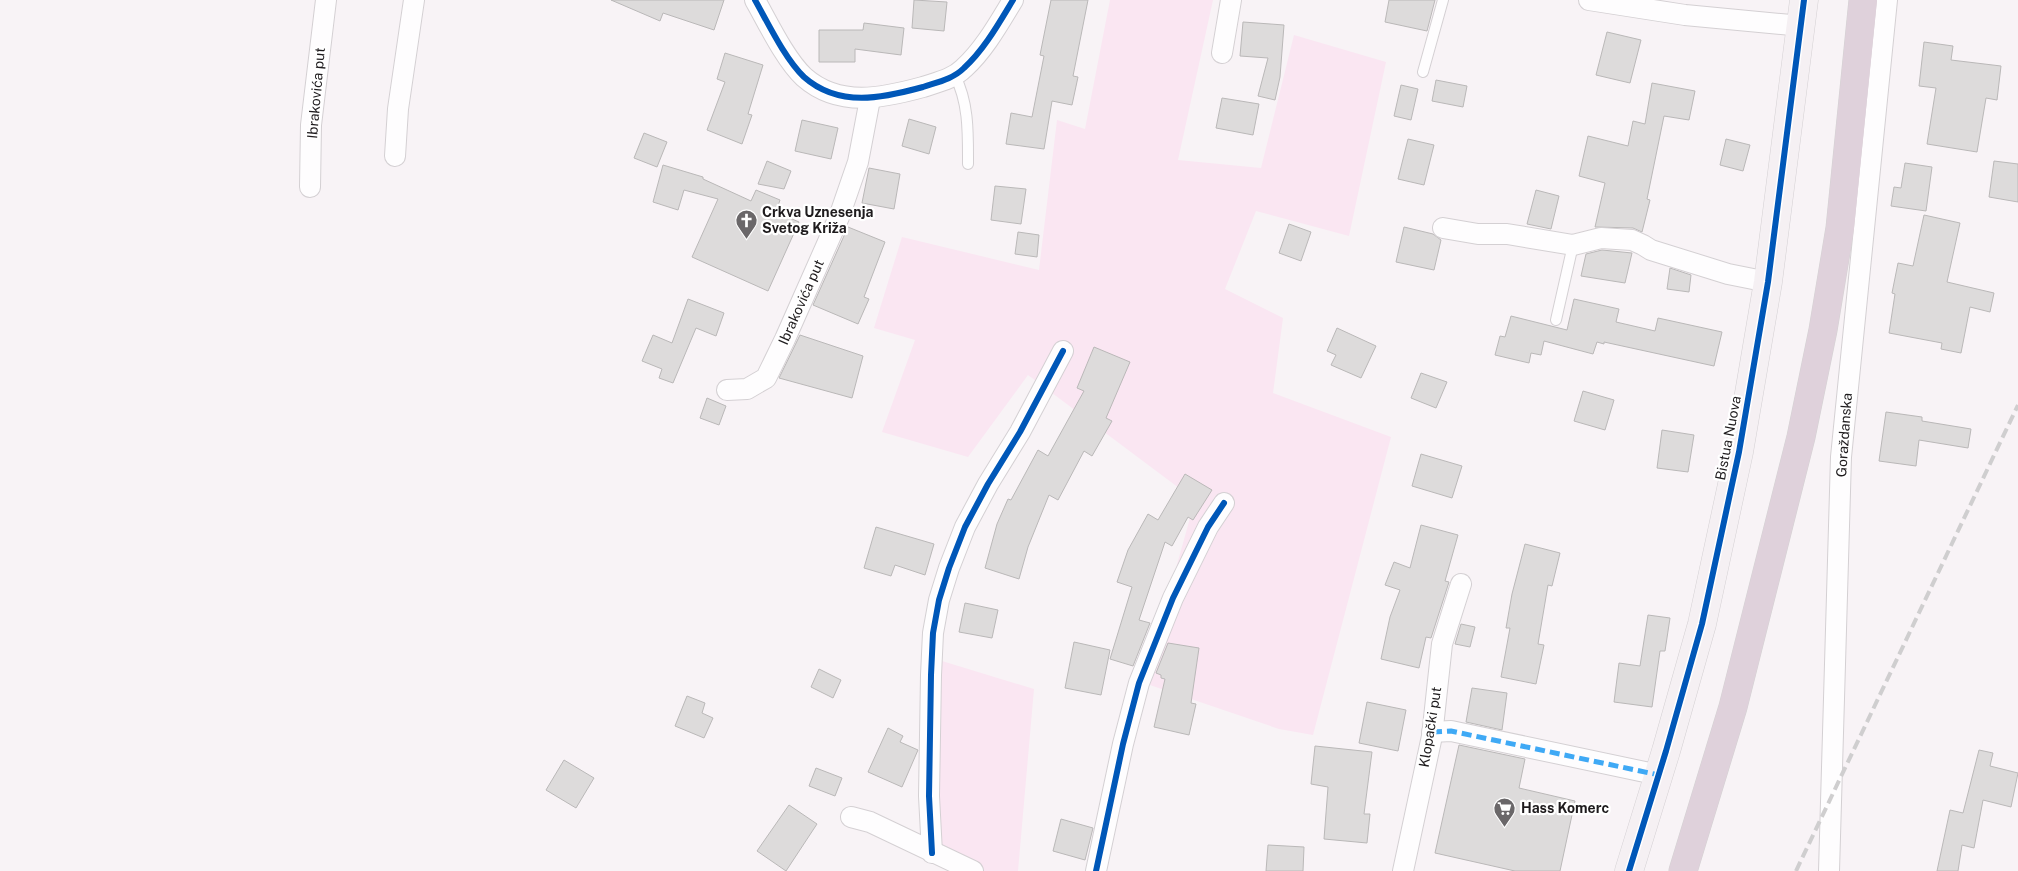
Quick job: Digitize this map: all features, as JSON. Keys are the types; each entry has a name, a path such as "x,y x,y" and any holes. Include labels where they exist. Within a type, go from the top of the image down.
{"highway":[{"path":"1684,871 1733,707 1801,436 1823,330 1840,228 1863,0"}],"street":[{"name":"Ibrakovića put","path":"310,186 311,125 326,0"},
{"path":"396,156 398,109 414,0"},
{"path":"755,0 785,51 804,76 831,93 848,98 870,99 899,94 955,76 965,68 978,52 1001,21 1013,0"},
{"path":"1222,53 1231,0"},
{"path":"1590,0 1685,15 1803,13"},
{"name":"Goraždanska","path":"1829,871 1841,457 1887,0"},
{"name":"Bistua Nuova","path":"1629,871 1659,775 1702,624 1739,452 1768,282 1803,13"},
{"name":"Ibrakovića put","path":"727,390 747,389 766,378 839,217 858,162 870,99"},
{"path":"1443,228 1478,234 1507,234 1573,245 1601,238 1632,240 1651,250 1711,269 1768,282"},
{"path":"943,861 929,796 933,633 939,600 949,568 970,519 988,484 1020,432 1062,351"},
{"path":"1096,871 1123,744 1139,683 1173,598 1208,527 1224,503"},
{"name":"Klopački put","path":"1403,871 1432,732 1442,644 1461,584"},
{"path":"1432,732 1451,731 1659,775"},
{"path":"852,817 870,822 943,861 973,871"}],"lane":[{"path":"1423,72 1443,0"},
{"path":"955,76 960,85 968,127 968,164"},
{"path":"1556,320 1573,245"}],"shaded area":[{"path":"1110,0 1213,0 1178,160 1261,168 1294,35 1386,62 1349,236 1256,211 1225,289 1283,318 1273,393 1391,437 1313,735 1279,729 1144,683 1195,500 1028,375 968,457 882,432 915,340 874,328 902,237 1039,270 1057,120 1085,129"},
{"path":"942,661 1034,689 1018,871 981,871 956,862 938,840 932,800"}],"building":[{"path":"611,0 724,0 714,30 663,13 660,21"},
{"path":"914,0 947,2 944,31 912,28"},
{"path":"1051,0 1088,0 1073,76 1078,77 1072,105 1052,101 1044,149 1006,144 1011,113 1032,117 1044,56 1040,55"},
{"path":"1389,0 1435,0 1427,31 1385,22"},
{"path":"1243,22 1284,25 1280,77 1275,100 1258,96 1268,58 1240,56"},
{"path":"864,23 904,28 901,55 855,49 855,62 819,62 819,30 863,30"},
{"path":"1607,32 1641,40 1630,83 1596,75"},
{"path":"1924,42 1953,46 1951,60 2001,66 1997,100 1986,98 1977,152 1927,144 1936,88 1919,86"},
{"path":"725,53 763,65 748,114 752,115 742,144 707,130 725,82 717,79"},
{"path":"1436,80 1467,86 1463,107 1432,101"},
{"path":"1652,83 1695,91 1689,120 1664,116 1647,199 1650,200 1642,232 1633,228 1595,227 1605,183 1579,176 1588,136 1628,146 1633,121 1645,124"},
{"path":"1401,85 1418,89 1411,120 1394,116"},
{"path":"1222,98 1259,104 1253,135 1216,128"},
{"path":"909,119 936,127 929,154 902,146"},
{"path":"802,120 838,128 831,159 795,151"},
{"path":"644,133 667,142 657,167 634,158"},
{"path":"1408,139 1434,145 1424,185 1398,179"},
{"path":"1726,139 1750,145 1743,171 1720,165"},
{"path":"767,161 791,171 784,189 758,184"},
{"path":"1994,161 2018,164 2018,202 1989,197"},
{"path":"1905,163 1932,167 1926,211 1891,206 1894,187 1901,188"},
{"name":"Crkva Uznesenja Svetog Križa","path":"663,165 703,177 703,179 751,201 756,190 780,200 776,212 799,222 768,291 692,257 718,199 684,190 678,210 653,202"},
{"path":"869,168 900,174 894,209 862,203"},
{"path":"995,186 1026,189 1021,224 991,220"},
{"path":"1536,190 1559,196 1551,229 1527,224"},
{"path":"1924,215 1960,223 1947,282 1994,293 1990,312 1970,307 1961,353 1941,349 1942,343 1889,333 1895,294 1892,293 1898,263 1913,266"},
{"path":"1289,224 1311,232 1301,261 1279,253"},
{"path":"848,227 885,242 864,297 869,299 858,324 813,305"},
{"path":"1404,227 1433,234 1441,240 1434,270 1396,262"},
{"path":"1018,232 1039,235 1037,257 1015,254"},
{"path":"1602,250 1632,253 1625,283 1581,276 1586,254"},
{"path":"1670,268 1691,275 1689,292 1667,289"},
{"path":"688,299 724,313 716,336 696,328 673,383 659,378 662,369 642,361 653,335 672,343"},
{"path":"1574,299 1619,309 1616,322 1655,331 1658,318 1722,332 1714,366 1604,342 1604,344 1597,342 1593,354 1544,341 1541,355 1531,353 1529,363 1495,355 1500,336 1505,337 1511,316 1567,330"},
{"path":"1337,328 1376,346 1361,378 1331,365 1336,355 1327,351"},
{"path":"800,335 863,356 852,398 779,378"},
{"path":"1094,347 1130,362 1106,418 1112,421 1092,456 1084,451 1058,500 1049,495 1028,547 1019,579 985,568 997,524 1008,499 1011,500 1038,450 1048,456 1084,391 1077,388"},
{"path":"1421,373 1447,382 1436,408 1411,398"},
{"path":"1583,391 1614,400 1605,430 1574,421"},
{"path":"707,398 726,406 719,425 700,418"},
{"path":"1886,412 1922,417 1922,421 1971,429 1968,448 1919,440 1916,466 1879,461"},
{"path":"1662,430 1694,435 1688,472 1657,468"},
{"path":"1421,454 1462,466 1452,498 1412,486"},
{"path":"1185,474 1212,490 1193,520 1188,517 1172,546 1165,542 1139,620 1150,623 1133,666 1110,659 1132,587 1117,582 1128,550 1148,514 1158,520"},
{"path":"1421,525 1458,535 1445,581 1449,582 1431,638 1426,637 1419,668 1381,659 1390,617 1400,590 1385,585 1394,562 1410,568"},
{"path":"876,527 934,544 925,575 895,565 891,576 864,568"},
{"path":"1525,544 1560,553 1552,586 1548,585 1538,644 1544,645 1536,684 1501,677 1510,628 1506,628 1512,594"},
{"path":"965,603 998,610 992,638 959,632"},
{"path":"1648,615 1670,618 1665,651 1660,651 1652,707 1614,702 1619,663 1640,666"},
{"path":"1461,624 1475,627 1470,647 1455,644"},
{"path":"1074,642 1110,650 1101,695 1065,688"},
{"path":"1168,643 1199,648 1191,703 1196,704 1189,735 1154,727 1165,679 1156,673"},
{"path":"819,669 841,680 833,698 811,687"},
{"path":"1472,688 1507,693 1502,730 1466,722"},
{"path":"687,696 705,703 702,713 713,718 704,738 675,726"},
{"path":"1367,702 1406,710 1398,751 1359,743"},
{"path":"888,728 903,736 900,742 918,750 902,787 868,772"},
{"name":"Hass Komerc","path":"1459,745 1525,759 1519,788 1575,801 1560,871 1515,871 1435,853"},
{"path":"1315,746 1372,752 1364,814 1370,814 1367,843 1324,839 1328,787 1311,784"},
{"path":"1979,750 1993,753 1990,766 2018,773 2011,807 1983,800 1974,848 1962,845 1958,871 1937,871 1950,810 1963,813"},
{"path":"564,760 594,778 576,808 546,790"},
{"path":"816,768 842,778 835,796 809,786"},
{"path":"789,805 817,824 786,871 757,851"},
{"path":"1061,819 1093,828 1085,860 1053,851"},
{"path":"1268,845 1304,847 1303,871 1266,871"}],"railway":[{"path":"1796,871 2018,405"}],"marked path":[{"path":"1432,732 1451,731 1659,775"}],"cycle path":[{"path":"755,0 790,61 804,77 818,87 832,93 846,97 862,98 908,91 940,82 955,75 978,53 1013,0"},
{"path":"1629,871 1702,624 1739,452 1768,282 1804,0"},
{"path":"932,853 929,796 931,675 933,633 939,600 965,527 988,484 1020,432 1063,351"},
{"path":"1096,871 1123,744 1139,683 1173,598 1208,527 1224,503"}],"place":[{"name":"Crkva Uznesenja Svetog Križa","path":"746,239"},
{"name":"Hass Komerc","path":"1505,827"}]}
